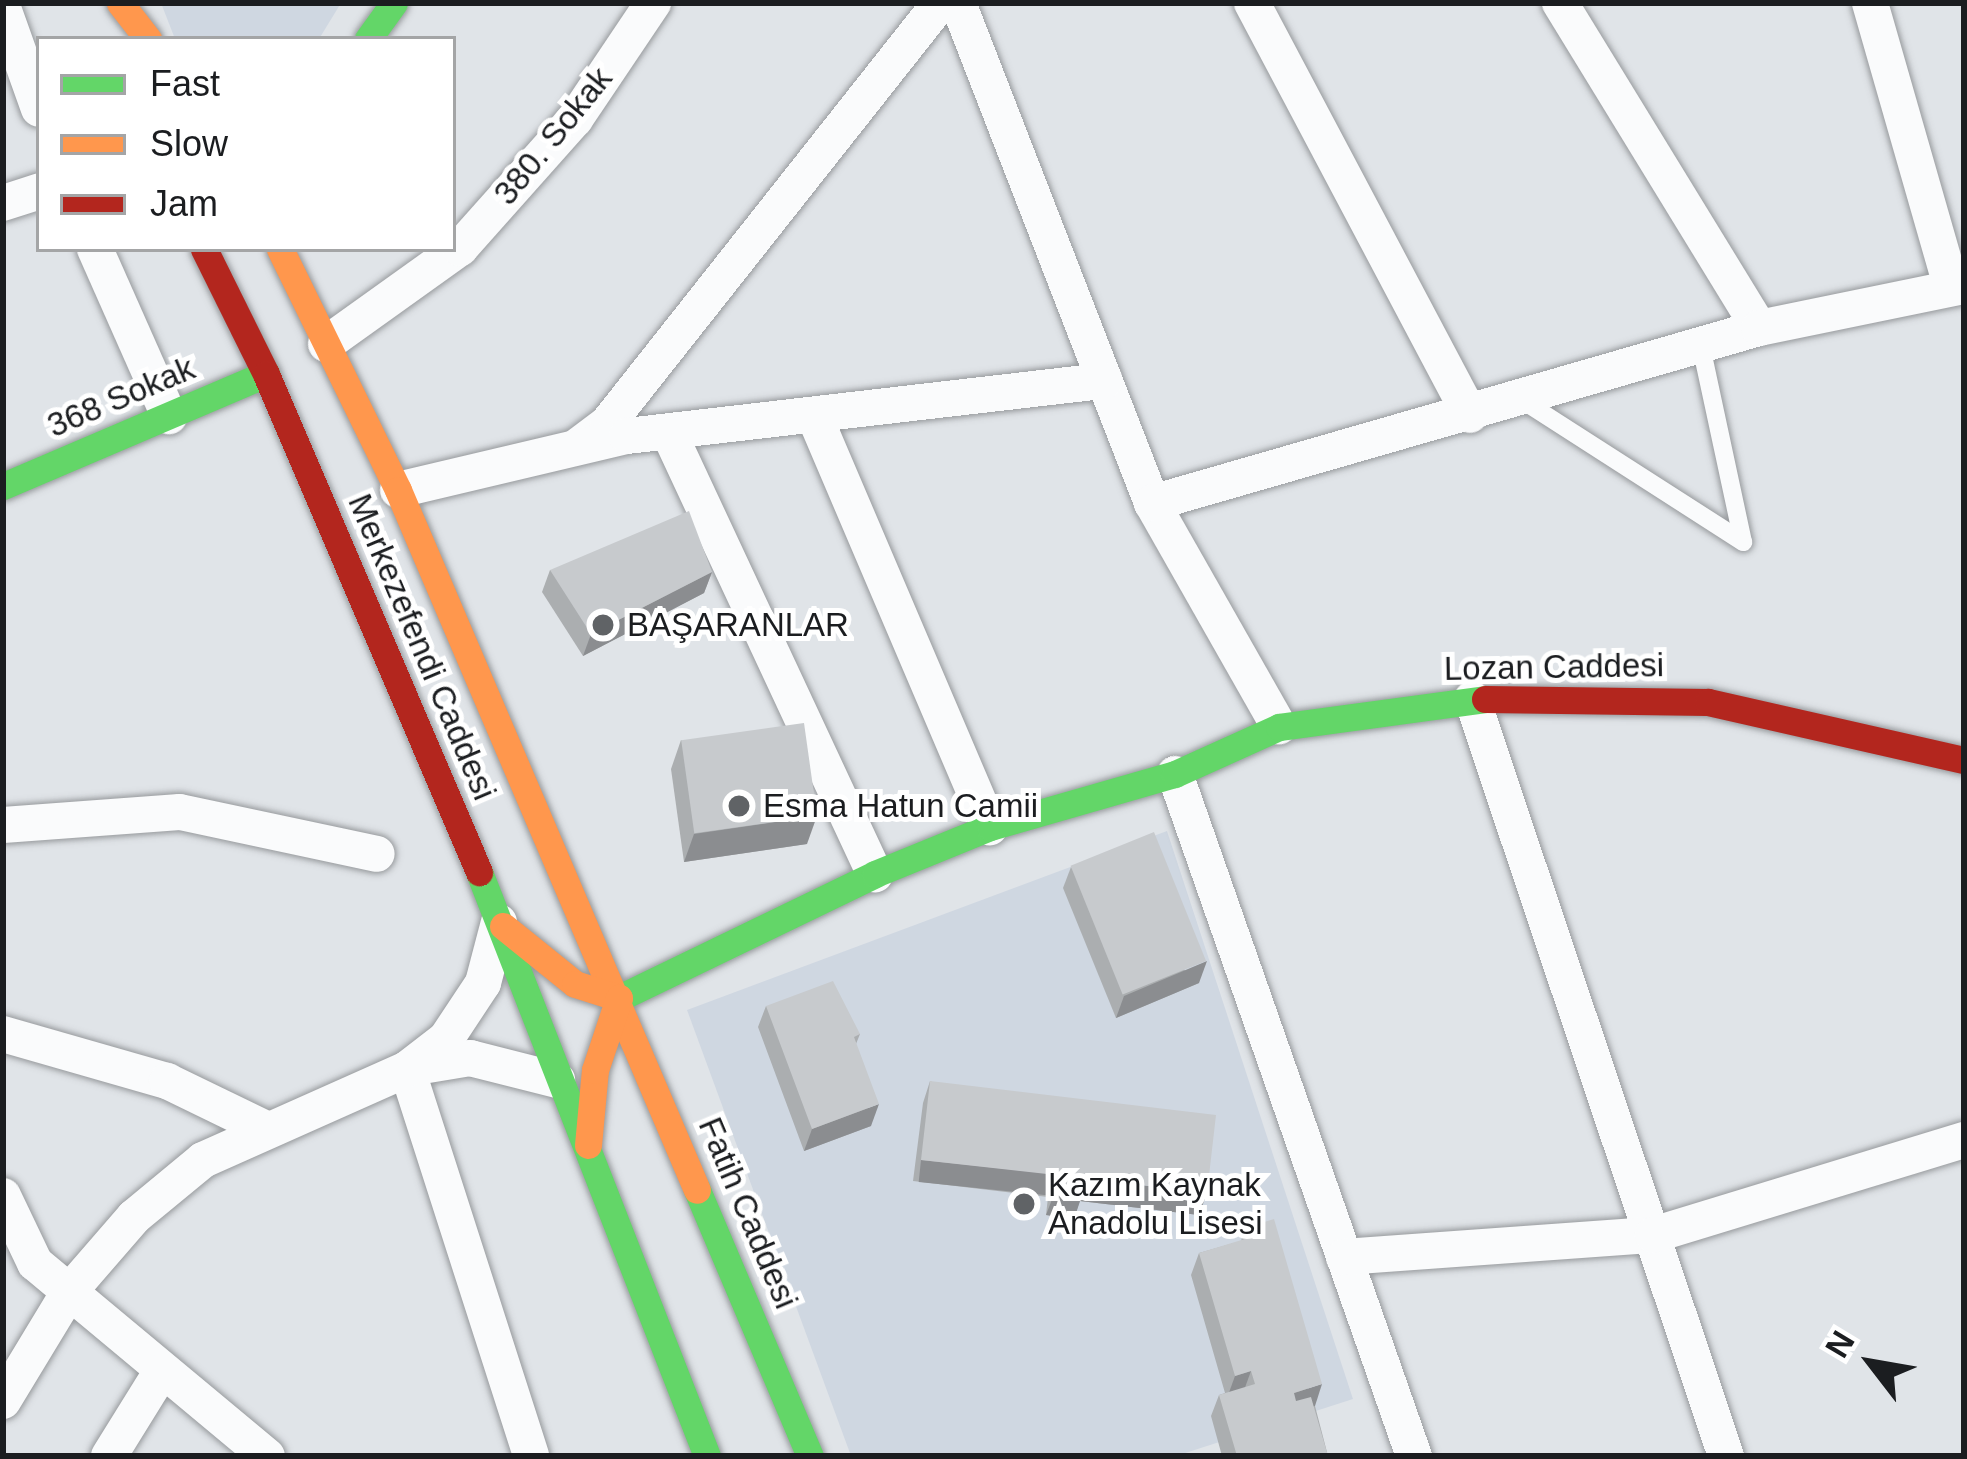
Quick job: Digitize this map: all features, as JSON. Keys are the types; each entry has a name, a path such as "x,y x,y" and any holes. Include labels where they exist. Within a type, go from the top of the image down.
{"main road":[{"path":"115,36 116,3"},
{"path":"116,3 145,36"},
{"path":"370,36 394,3"},
{"path":"397,36 413,3"},
{"name":"Merkezefendi Caddesi","path":"205,252 262,366 499,922 557,1080"},
{"name":"Merkezefendi Caddesi","path":"281,252 398,490 619,998"},
{"path":"313,252 312,287 326,344"},
{"path":"262,272 262,366"},
{"name":"368 Sokak","path":"3,486 170,416 262,366"},
{"name":"Lozan Caddesi","path":"619,998 875,874 990,827 1175,774 1280,727 1472,699 1708,701 1964,760"},
{"path":"580,906 629,941 707,956 666,1022 649,1069"},
{"path":"499,922 575,984 619,998 596,1070 589,1161"},
{"name":"Fatih Caddesi","path":"619,998 810,1456"},
{"path":"557,1080 707,1456"}],"street":[{"name":"380. Sokak","path":"456,251 575,119 653,3"},
{"path":"576,448 608,423 940,3"},
{"path":"958,3 1152,502 1280,727"},
{"path":"1252,3 1470,415"},
{"path":"1560,3 1760,328"},
{"path":"1152,502 1470,415 1760,328 1958,286 1870,3"},
{"path":"3,8 36,101"},
{"path":"3,203 36,192"},
{"path":"96,252 170,416"},
{"name":"380. Sokak","path":"326,344 454,252"},
{"path":"398,490 576,448 1106,381"},
{"path":"816,420 990,827"},
{"path":"670,435 875,874"},
{"path":"1472,699 1726,1456"},
{"path":"1175,774 1414,1456"},
{"path":"3,825 181,812 377,854"},
{"path":"407,1069 470,1011 499,922"},
{"path":"3,1034 167,1082 268,1130"},
{"path":"3,1401 69,1292 134,1217 203,1160 407,1069 470,1058 557,1080"},
{"path":"407,1069 531,1456"},
{"path":"1344,1257 1653,1234 1964,1140"},
{"path":"3,1196 35,1262 267,1456"},
{"path":"109,1456 161,1372"}],"lane":[{"path":"1522,400 1743,542 1701,346"}],"shaded area":[{"path":"161,3 341,3 321,36 174,36"},
{"name":"Kazım Kaynak Anadolu Lisesi","path":"1167,831 1353,1399 1176,1456 851,1456 687,1010"}],"building":[{"name":"BAŞARANLAR","path":"689,511 712,572 591,634 550,570"},
{"name":"Esma Hatun Camii","path":"804,723 817,816 694,833 681,740"},
{"path":"1154,832 1206,961 1123,995 1071,866"},
{"path":"833,981 860,1034 854,1037 879,1104 812,1129 766,1006"},
{"path":"930,1081 1216,1115 1207,1193 1084,1178 1082,1197 1054,1194 1056,1175 921,1160"},
{"path":"1274,1219 1322,1384 1294,1393 1296,1401 1311,1397 1328,1456 1237,1456 1219,1395 1255,1384 1251,1371 1235,1376 1199,1253 1248,1238 1245,1228"}],"traffic: fast":[{"path":"370,36 394,3"},
{"path":"3,486 266,374"},
{"path":"619,998 875,874 990,827 1175,774 1279,727 1485,699"},
{"path":"479,872 707,1456"},
{"path":"697,1190 810,1456"}],"traffic: slow":[{"path":"120,3 146,36"},
{"path":"281,252 398,490 697,1190"},
{"path":"503,926 575,984 619,998"},
{"path":"588,1145 595,1070 619,998"}],"traffic: jam":[{"path":"205,252 266,374 479,872"},
{"path":"1485,699 1708,702 1964,760"}],"place":[{"name":"BAŞARANLAR","path":"603,625"},
{"name":"Esma Hatun Camii","path":"739,806"},
{"name":"Kazım Kaynak Anadolu Lisesi","path":"1024,1204"}]}
